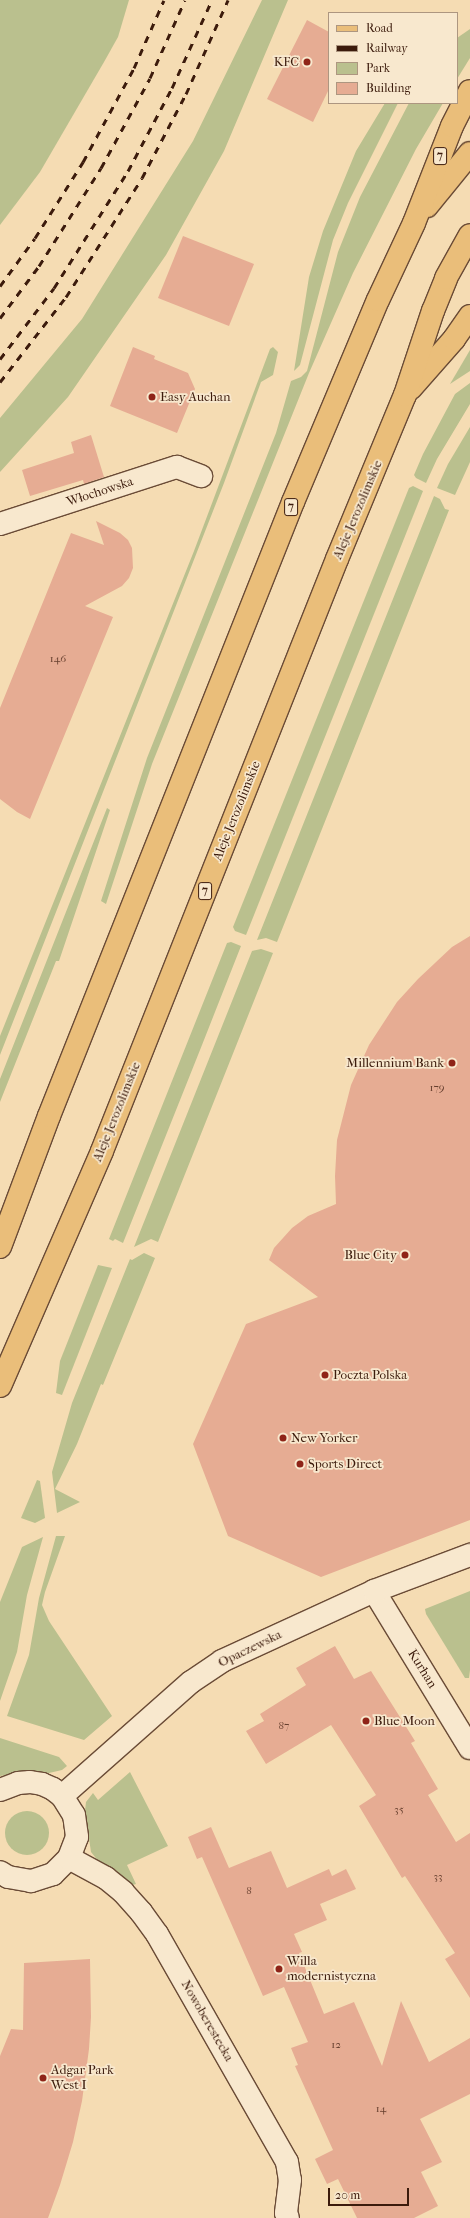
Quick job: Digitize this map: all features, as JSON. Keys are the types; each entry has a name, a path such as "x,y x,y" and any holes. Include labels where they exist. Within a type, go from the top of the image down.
{"main road":[{"name":"7","path":"0,1247 50,1116 293,502 378,300 414,223 452,126 470,91"},
{"path":"414,223 470,153"},
{"name":"Aleje Jerozolimskie","path":"0,1386 102,1151 337,559 405,395 432,310 446,278 470,235"},
{"name":"7","path":"405,395 454,339 470,316"}],"street":[{"name":"Włochowska","path":"0,524 176,467 201,476"},
{"name":"Opaczewska","path":"62,1796 191,1682 210,1669 251,1647 374,1591 470,1555"},
{"name":"Kurhan","path":"374,1591 470,1748"},
{"path":"0,1790 18,1783 30,1782 42,1784 62,1796 74,1815 77,1837 69,1858 53,1874 31,1881 8,1877 0,1872"},
{"name":"Nowoberestecka","path":"69,1858 106,1878 123,1892 158,1934 287,2162 290,2180 286,2196 286,2213 288,2218"}],"green space":[{"path":"0,0 129,0 118,37 104,62 40,172 0,225"},
{"path":"262,0 288,0 224,151 166,255 68,397 0,472 0,418 82,319 193,141"},
{"path":"470,29 470,58 458,77 458,37"},
{"path":"384,104 398,104 348,203 333,240 300,365 294,371 309,277 323,231 356,151"},
{"path":"408,104 442,104 416,149 353,273 309,373 152,764 106,904 101,901 147,758 276,433 291,381 301,377 307,371 338,252 360,197"},
{"path":"273,347 278,352 273,375 261,382 224,483 0,1055 0,1036 194,551 270,349"},
{"path":"470,350 470,371 450,384"},
{"path":"470,383 470,404 437,459 426,483 416,478 414,475 423,454 455,394"},
{"path":"470,427 470,462 455,495 437,488 448,464"},
{"path":"413,486 423,491 246,935 235,931 233,927 409,488"},
{"path":"434,496 440,499 445,509 449,510 277,942 266,938 257,940"},
{"path":"107,808 110,810 59,961 56,961 0,1102 0,1079"},
{"path":"231,942 241,946 202,1045 123,1243 115,1239 113,1241 109,1239 227,943"},
{"path":"261,949 273,953 158,1242 151,1239 134,1247 252,951"},
{"path":"144,1253 155,1258 103,1385 101,1384 77,1444 55,1489 80,1502 57,1513 52,1472 72,1403 130,1259 132,1260"},
{"path":"98,1265 112,1268 62,1395 56,1393 60,1361"},
{"path":"37,1480 40,1481 45,1518 35,1523 21,1518"},
{"path":"56,1536 65,1536 45,1592 42,1605 49,1621 112,1716 84,1740 7,1716 29,1655 39,1598"},
{"path":"43,1537 27,1595 17,1652 0,1701 0,1602 22,1547"},
{"path":"470,1591 470,1670 469,1678 465,1678 426,1614 425,1609"},
{"path":"0,1738 59,1757 67,1766 62,1770 49,1773 28,1771 0,1776"},
{"path":"130,1772 168,1846 127,1865 136,1884 129,1886 99,1862 91,1852 85,1811 86,1802 93,1793 98,1800"},
{"path":"27,1811 39,1815 45,1821 49,1833 45,1845 39,1851 27,1855 15,1851 9,1845 5,1833 9,1821 15,1815"}],"building":[{"name":"KFC","path":"307,20 328,31 328,91 313,122 267,99"},
{"path":"183,236 254,264 229,326 158,298"},
{"name":"Easy Auchan","path":"133,347 155,356 154,359 188,373 195,389 177,433 110,406"},
{"path":"91,435 104,477 84,484 83,480 30,496 22,470 74,453 71,442"},
{"path":"96,521 120,533 128,540 132,548 133,568 129,578 122,586 85,606 113,617 30,819 17,812 0,799 0,708 71,533 104,545"},
{"name":"Blue City","path":"470,936 470,1520 321,1577 228,1536 193,1444 246,1324 318,1297 269,1260 274,1248 292,1228 308,1216 336,1204 335,1176 337,1140 351,1085 369,1045 397,1002 418,979 452,947"},
{"path":"335,1646 354,1679 371,1671 415,1741 411,1743 438,1789 428,1795 456,1842 470,1833 470,1998 445,1959 455,1953 405,1876 402,1878 359,1806 376,1795 331,1725 266,1764 246,1731 264,1721 260,1714 306,1685 296,1668"},
{"path":"211,1827 229,1868 271,1851 287,1888 329,1869 332,1876 346,1869 356,1889 320,1904 327,1920 294,1934 302,1952 299,1953 324,2014 354,2002 382,2066 401,2001 429,2062 470,2038 470,2094 420,2119 442,2162 421,2172 438,2206 414,2218 357,2218 338,2179 327,2184 315,2159 333,2150 295,2066 298,2065 291,2048 308,2042 284,1987 263,1996 202,1857 197,1859 188,1837"},
{"name":"Adgar Park West I","path":"90,1959 91,2017 89,2049 82,2101 73,2142 60,2185 48,2218 0,2218 0,2056 11,2029 23,2030 24,1963"}],"railway":[{"path":"0,286 35,238 83,162 134,68 164,0"},
{"path":"0,318 39,266 101,168 150,78 185,0"},
{"path":"0,359 54,288 128,171 172,88 212,0"},
{"path":"0,382 66,297 142,178 186,94 228,0"}],"place":[{"name":"KFC","path":"307,62"},
{"name":"Easy Auchan","path":"152,397"},
{"name":"Millennium Bank","path":"452,1063"},
{"name":"Blue City","path":"405,1255"},
{"name":"Poczta Polska","path":"325,1375"},
{"name":"New Yorker","path":"283,1438"},
{"name":"Sports Direct","path":"300,1464"},
{"name":"Blue Moon","path":"366,1721"},
{"name":"Willa modernistyczna","path":"279,1969"},
{"name":"Adgar Park West I","path":"43,2078"}]}
